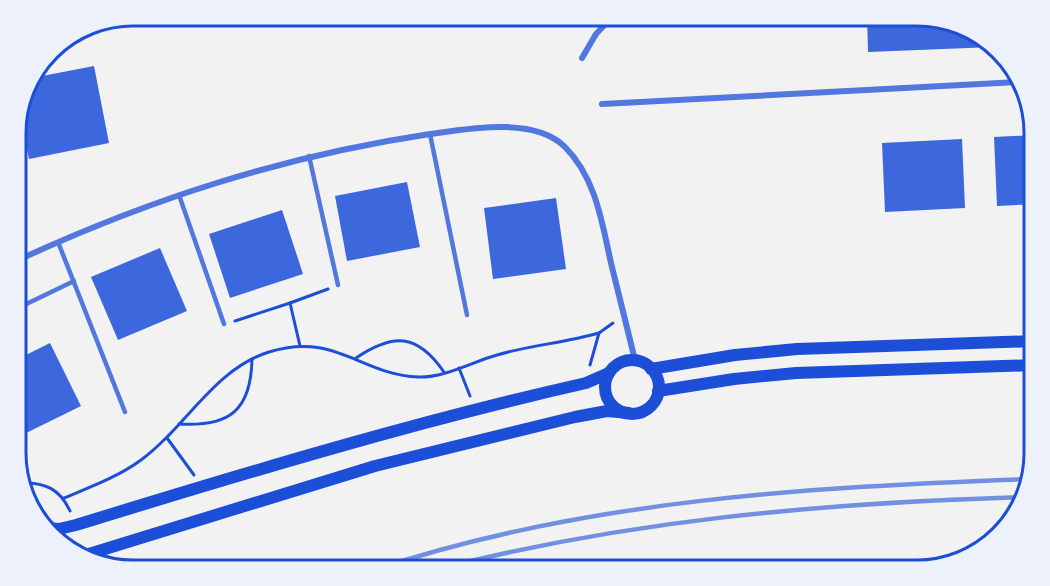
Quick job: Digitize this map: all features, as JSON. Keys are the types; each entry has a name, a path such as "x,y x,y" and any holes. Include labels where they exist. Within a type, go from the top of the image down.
{"main road":[{"path":"651,369 735,355 797,349 1024,341"},
{"path":"57,529 367,437 586,383 609,373 623,361 635,360 651,369 657,376 658,391 653,403 646,409 629,413 607,411 575,417 375,466 94,553"},
{"path":"658,391 742,378 796,373 1024,365"},
{"path":"609,373 606,381 607,397 620,411 629,413"}],"street":[{"path":"582,58 596,34 604,26"},
{"path":"602,104 1012,82"},
{"path":"26,256 179,195 244,173 309,156 358,145 430,134 507,127 528,129 564,146 584,171 595,197 635,360"}],"lane":[{"path":"430,134 467,315"},
{"path":"309,156 338,285"},
{"path":"179,195 225,324"},
{"path":"58,242 125,412"},
{"path":"26,304 74,281"}],"path":[{"path":"225,324 338,285"},
{"path":"290,303 300,346"},
{"path":"64,498 121,472 141,460 167,438 218,384 252,359 269,352 300,346 318,347 400,374 420,377 459,368 527,347 564,344 599,333 624,314"},
{"path":"586,383 599,333"},
{"path":"356,358 373,346 396,339 423,348 444,372"},
{"path":"179,424 219,423 232,414 252,385 252,359"},
{"path":"459,368 476,410"},
{"path":"167,438 201,486"},
{"path":"30,484 46,485 64,498 76,525"}],"building":[{"path":"867,26 931,26 958,34 982,47 868,52"},
{"path":"94,66 109,143 29,159 26,149 26,119 31,98 42,76"},
{"path":"1024,136 1024,205 997,206 994,137"},
{"path":"962,139 965,208 885,212 882,143"},
{"path":"407,182 420,247 347,261 335,196"},
{"path":"556,198 566,269 493,279 484,208"},
{"path":"282,210 303,274 230,298 209,234"},
{"path":"160,248 187,311 118,340 91,277"},
{"path":"50,343 81,406 26,433 26,355"}],"railway":[{"path":"405,561 451,547 532,528 697,501 863,487 1021,479"},
{"path":"473,561 578,539 725,517 874,504 1015,497"}]}
